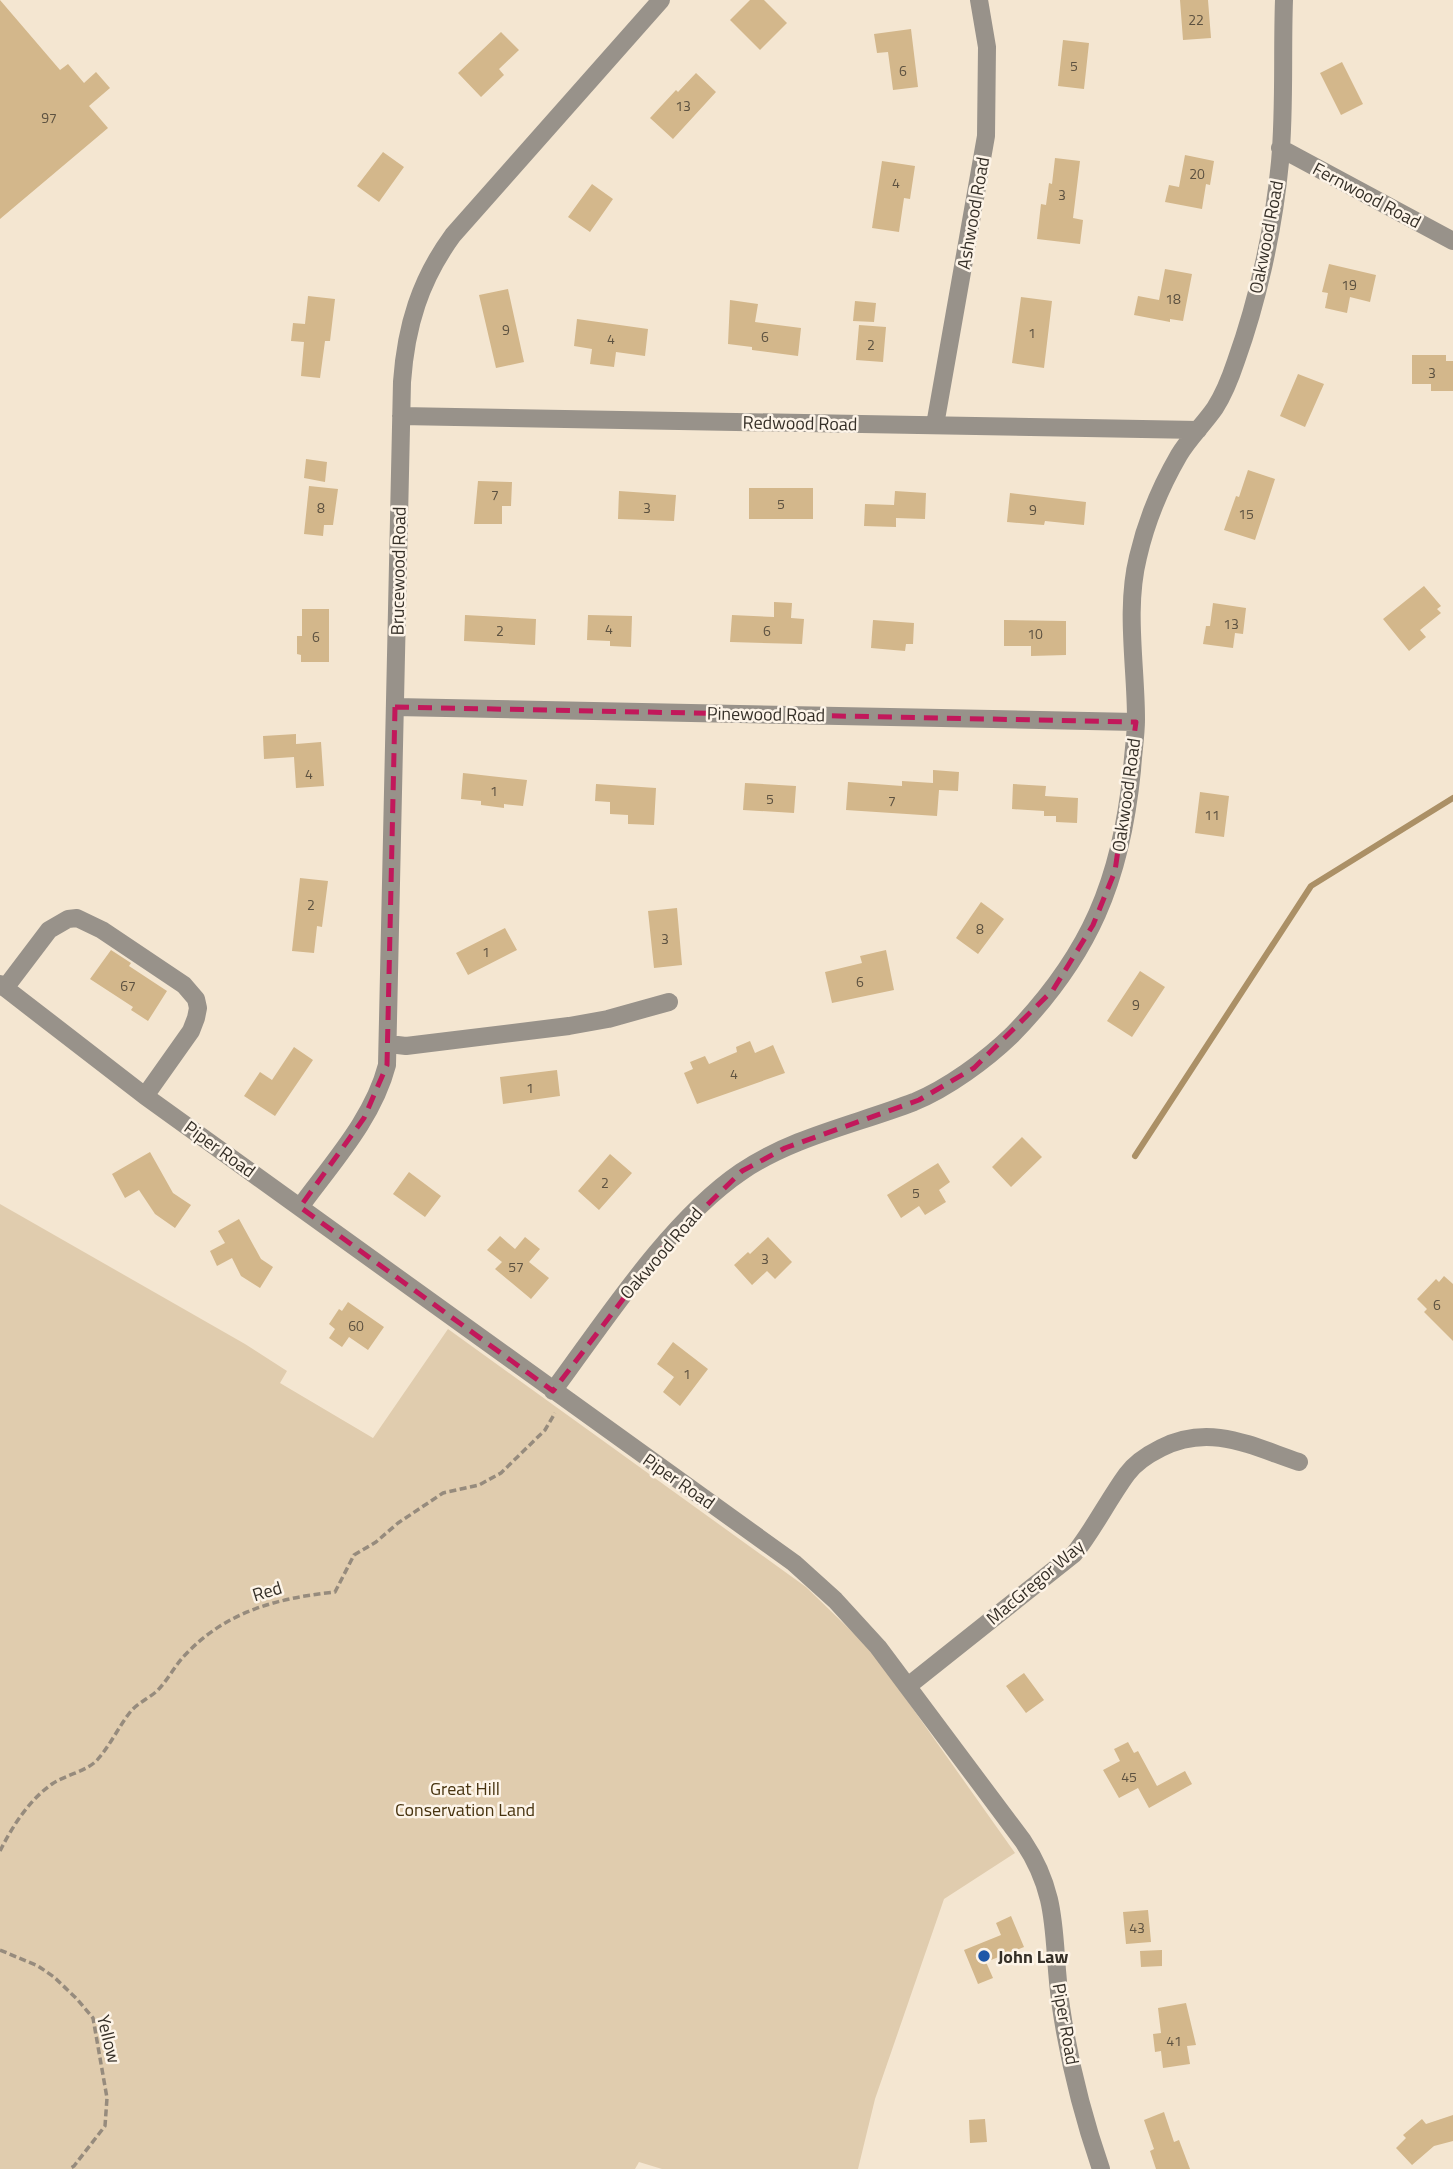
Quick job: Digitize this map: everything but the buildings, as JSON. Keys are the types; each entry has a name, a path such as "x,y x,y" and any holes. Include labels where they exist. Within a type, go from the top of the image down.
{"street":[{"name":"Brucewood Road","path":"300,1207 364,1118 374,1101 387,1065 401,416 404,352 409,326 421,290 436,258 453,234 661,0"},
{"name":"Ashwood Road","path":"935,425 986,136 989,74 979,0"},
{"name":"Oakwood Road","path":"559,1396 616,1306 673,1235 712,1195 742,1171 785,1148 919,1100 974,1068 1009,1037 1053,990 1093,925 1115,871 1127,813 1136,722 1132,598 1137,559 1156,502 1180,452 1218,404 1240,350 1256,294 1274,211 1280,148 1284,0"},
{"name":"Fernwood Road","path":"1280,148 1453,241"},
{"name":"Redwood Road","path":"401,416 1198,430"},
{"name":"Pinewood Road","path":"395,707 1136,722"},
{"path":"2,986 49,930 68,919 77,919 102,929 184,985 196,999 196,1018 191,1031 145,1096"},
{"name":"Piper Road","path":"2,986 145,1096 794,1563 859,1625 908,1686 1023,1841 1046,1883 1053,1914 1064,2025 1084,2114 1101,2169"},
{"path":"389,1044 406,1046 569,1026 608,1019 668,1002"},
{"name":"MacGregor Way","path":"908,1686 1074,1554 1090,1534 1129,1471 1150,1453 1177,1440 1205,1435 1239,1441 1299,1462"}],"path":[{"name":"Red","path":"0,1851 29,1806 51,1784 97,1761 133,1708 155,1692 185,1655 206,1635 264,1604 303,1595 335,1592 354,1555 376,1542 398,1523 443,1493 480,1485 501,1474 545,1430 559,1396"},
{"name":"Yellow","path":"0,1950 38,1966 77,1999 93,2018 107,2098 105,2126 77,2167 69,2169"}],"highlighted area":[{"path":"395,707 1136,722 1115,871 1093,925 1053,990 974,1068 919,1100 785,1148 742,1171 659,1252 553,1391 300,1207 364,1118 387,1065"}],"green space":[{"name":"Great Hill Conservation Land","path":"0,1204 245,1344 287,1371 280,1383 373,1438 448,1329 806,1587 872,1651 1015,1853 944,1899 875,2099 858,2169 662,2169 639,2162 635,2169 0,2169"}],"waterway":[{"path":"1135,1156 1311,886 1453,798"}],"place":[{"name":"John Law","path":"984,1956"}]}
